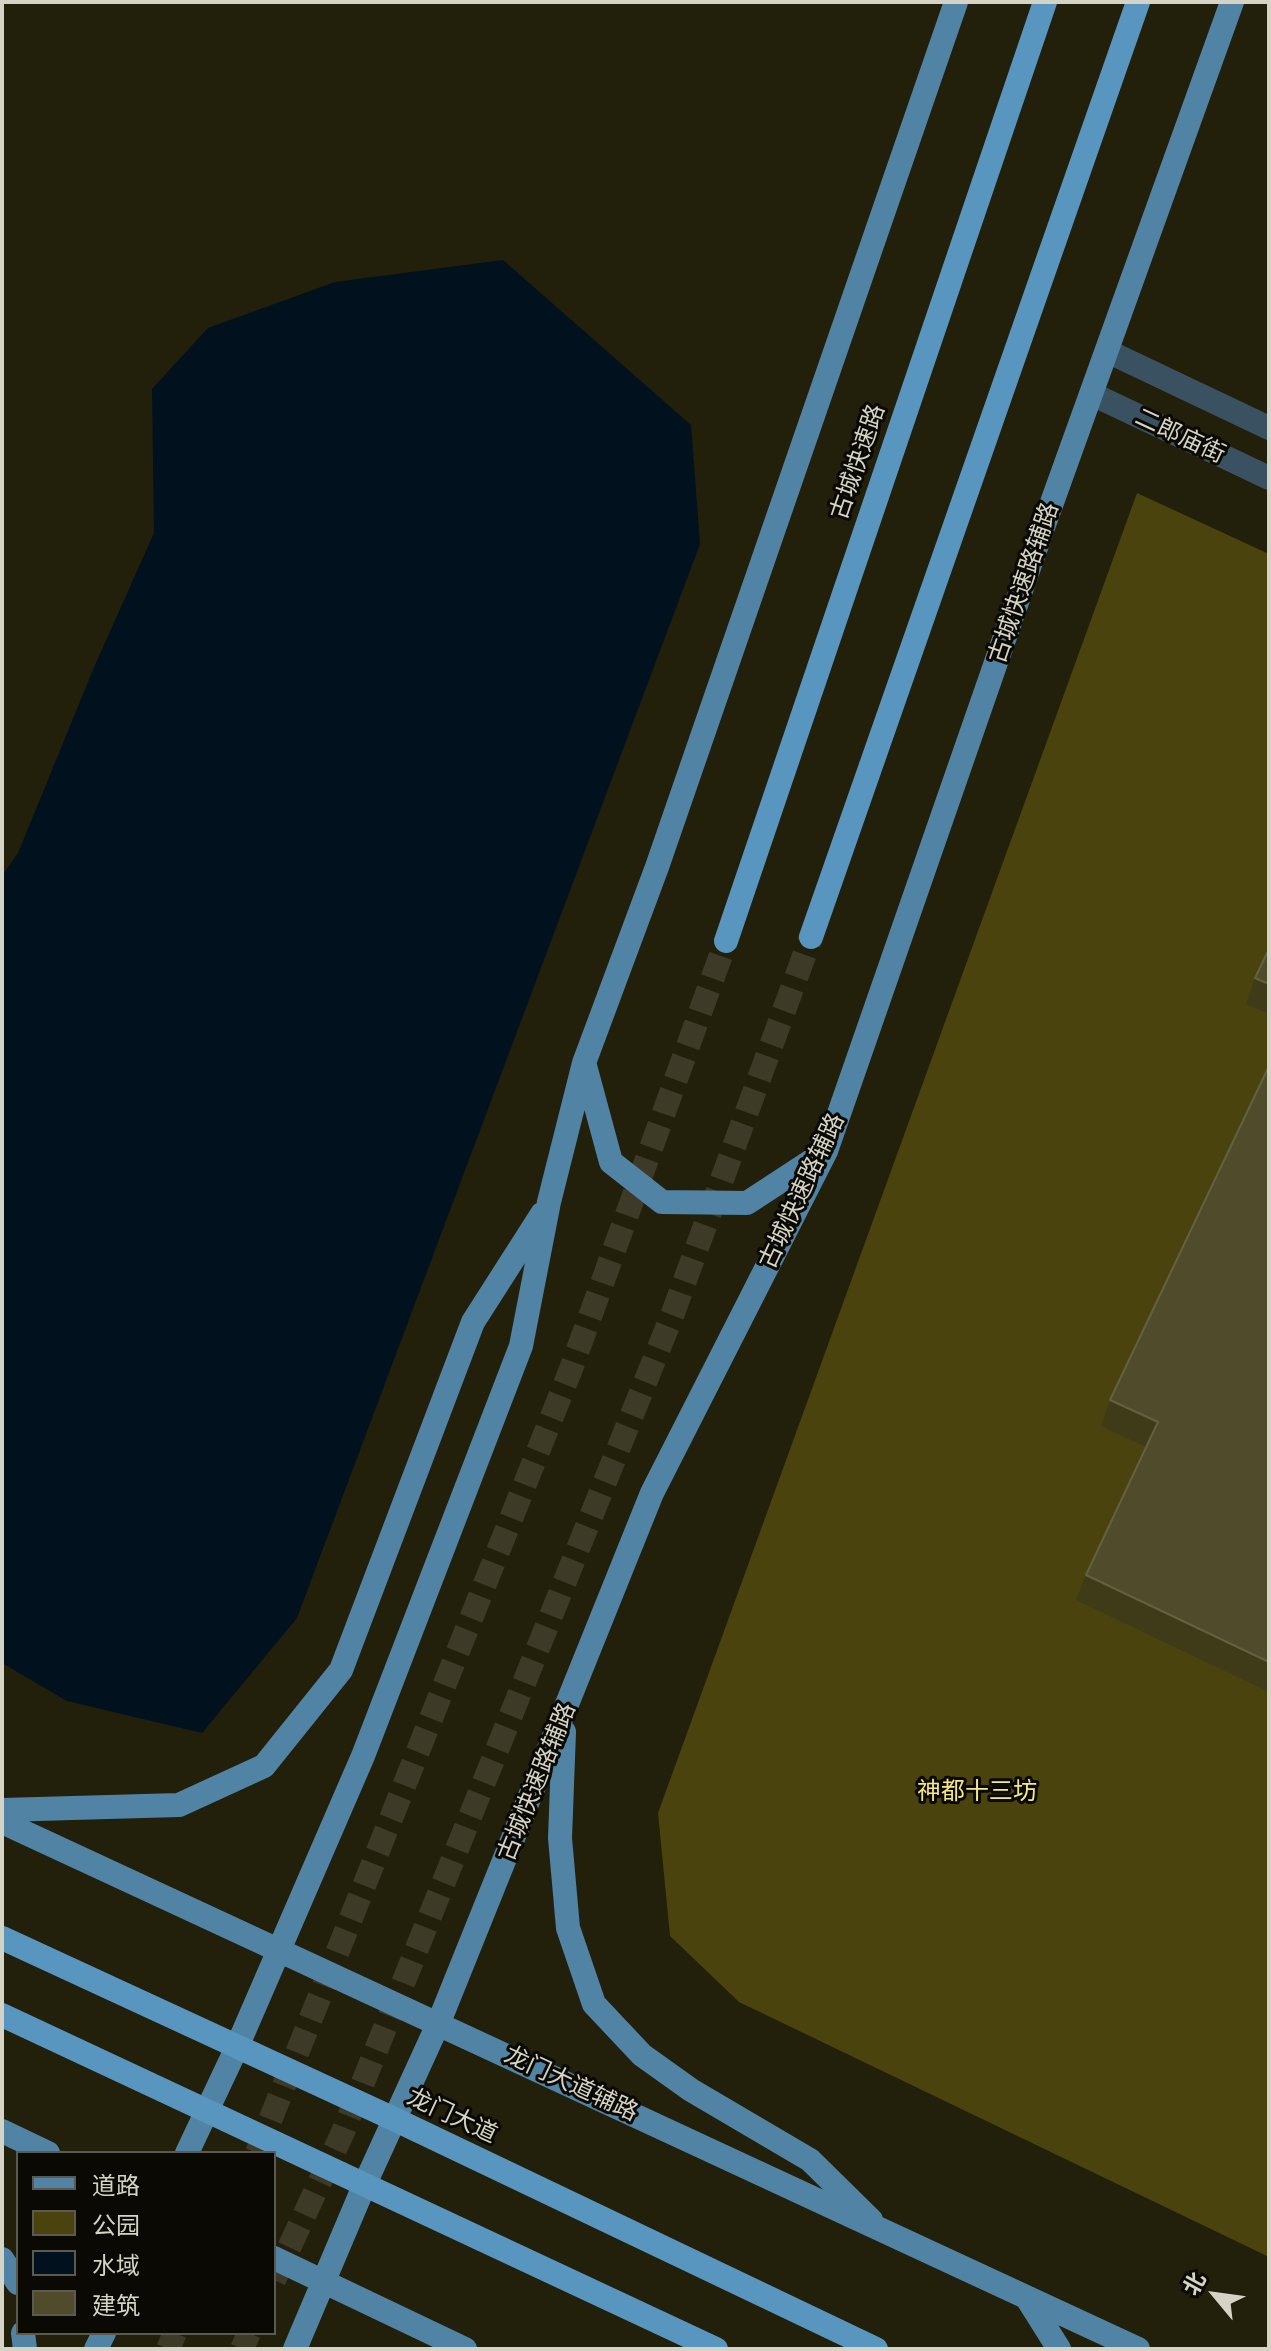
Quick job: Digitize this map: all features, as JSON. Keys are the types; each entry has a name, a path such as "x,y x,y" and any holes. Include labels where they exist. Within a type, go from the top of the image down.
{"highway":[{"name":"古城快速路","path":"726,941 1045,2"},
{"path":"811,937 1138,2"},
{"name":"龙门大道","path":"2,1938 394,2119 876,2349"},
{"path":"2,2015 716,2349"}],"main road":[{"path":"188,2151 237,2047 363,1756 521,1346 549,1202 584,1063 657,867 956,2"},
{"name":"古城快速路辅路","path":"295,2349 364,2186 439,2022 652,1493 826,1151 1232,2"},
{"path":"584,1063 611,1162 662,1202 747,1203 826,1151"},
{"path":"2,1810 179,1805 264,1766 341,1670 473,1322 549,1202"},
{"path":"565,1713 560,1838 568,1928 594,2004 642,2055 691,2090 810,2160 884,2233"},
{"name":"龙门大道辅路","path":"2,1822 439,2022 884,2233 1138,2349"},
{"path":"2,2131 44,2151"},
{"path":"2,2259 16,2280"},
{"path":"276,2259 465,2349"},
{"path":"1027,2298 1059,2349"}],"street":[{"name":"二郎庙街","path":"1107,351 1269,428"},
{"name":"二郎庙街","path":"1092,394 1269,478"}],"green space":[{"name":"神都十三坊","path":"1137,493 1269,554 1269,2257 739,2002 670,1936 658,1813"}],"water":[{"path":"503,260 691,425 700,544 297,1618 202,1733 67,1701 2,1663 2,876 18,853 95,665 154,533 152,389 208,328 335,282"}],"building":[{"path":"1269,949 1269,984 1255,978"},
{"path":"1269,1066 1269,1662 1086,1575 1158,1422 1110,1400"}],"tunnel":[{"path":"276,2276 343,2132 673,1313 811,937"},
{"path":"258,2151 571,1369 726,941"},
{"path":"168,2349 174,2335"},
{"path":"242,2349 248,2335"}]}
